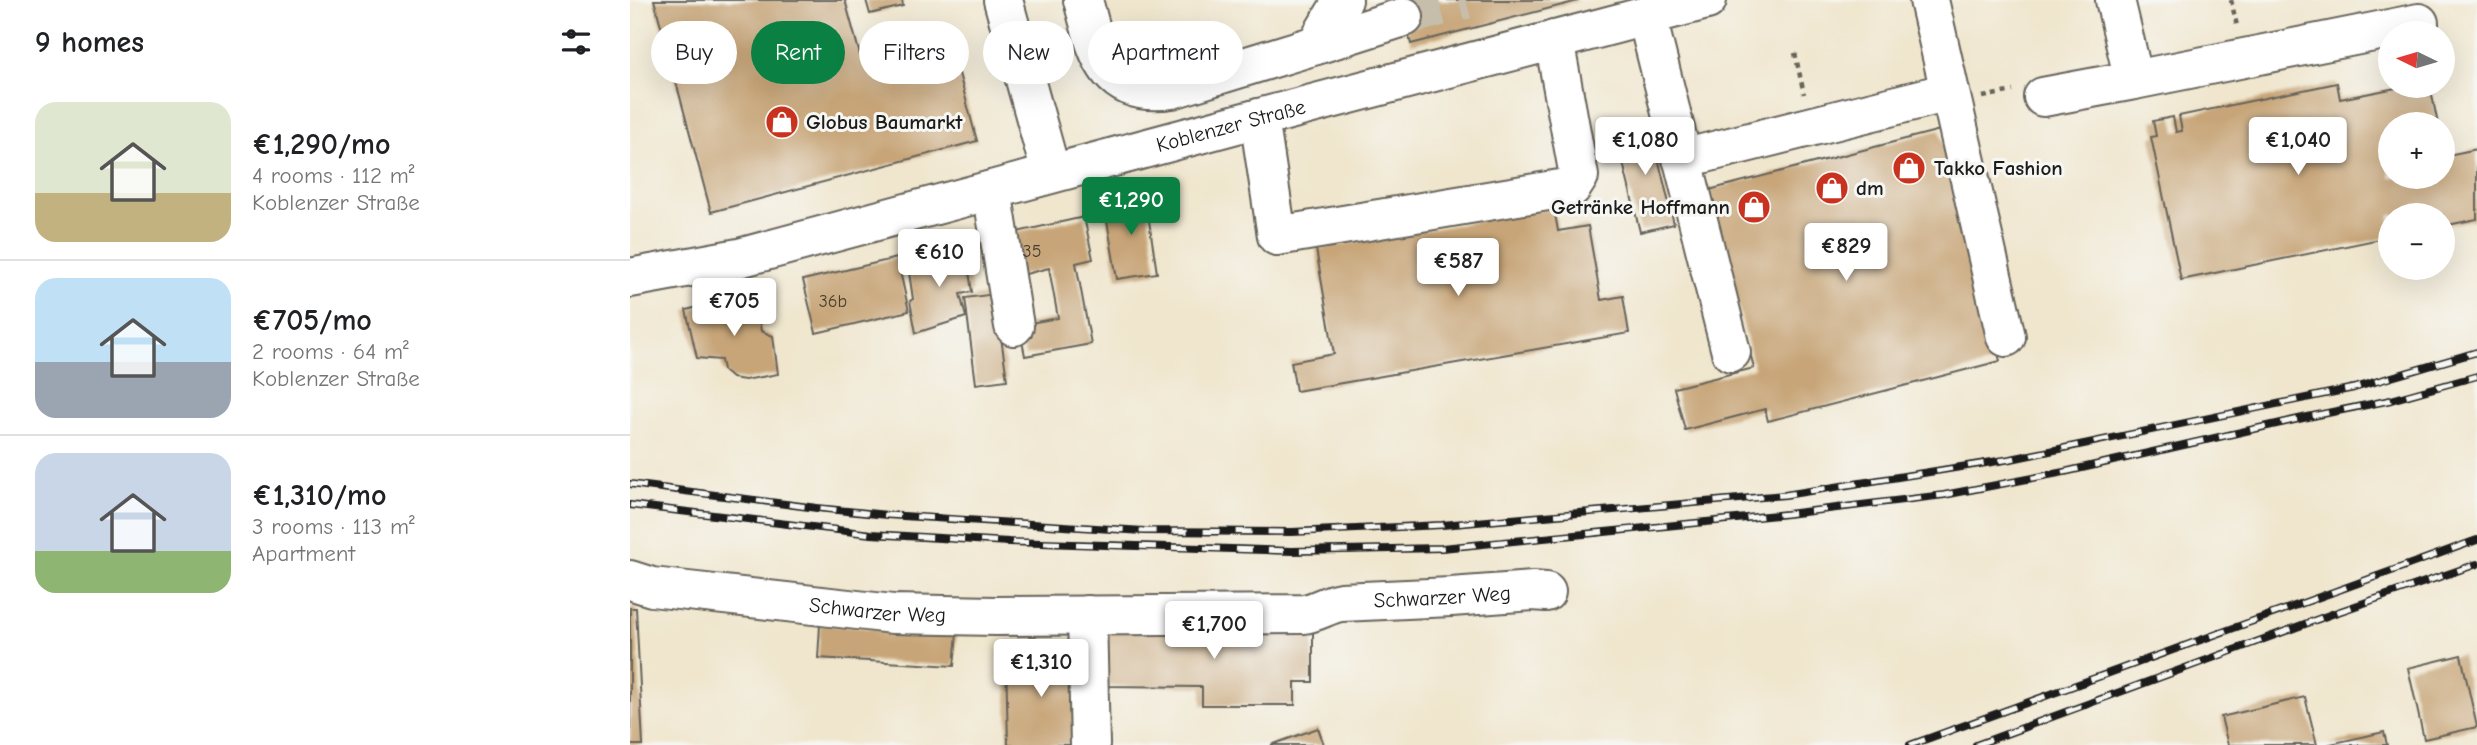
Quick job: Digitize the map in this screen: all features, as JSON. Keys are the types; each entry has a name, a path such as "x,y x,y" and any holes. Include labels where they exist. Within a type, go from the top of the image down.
{"street":[{"path":"1003,0 1051,173"},
{"path":"1083,0 1100,60 1109,72 1123,82 1157,92 1404,17"},
{"path":"1316,45 1343,0"},
{"name":"Koblenzer Straße","path":"630,278 739,258 1703,0"},
{"path":"1929,0 2006,337"},
{"path":"2115,0 2134,80"},
{"path":"1647,16 1731,352"},
{"path":"2029,94 2134,80 2378,31"},
{"path":"1259,118 1278,236 1572,187 1579,176 1554,40"},
{"path":"1682,159 1811,126 1951,97"},
{"path":"992,190 1014,326"},
{"name":"Schwarzer Weg","path":"630,580 652,587 893,614 1303,614 1341,602 1546,592"},
{"path":"1087,615 1090,745"}],"path":[{"path":"1796,53 1811,126"},
{"path":"1951,97 2029,94"}],"building":[{"name":"Globus Baumarkt","path":"654,0 845,0 859,51 859,84 962,84 977,141 711,212 677,84 737,84 737,21 660,21"},
{"path":"866,0 902,0 903,6 870,14"},
{"path":"1399,0 1578,0 1578,1 1411,44"},
{"path":"2337,83 2340,99 2378,92 2378,98 2433,98 2435,112 2378,112 2378,189 2455,189 2455,154 2477,149 2477,219 2455,224 2455,203 2378,203 2378,239 2181,280 2151,137 2156,136 2153,121 2173,117 2176,132 2182,131 2179,116"},
{"path":"1649,121 1674,224 1640,232 1615,130"},
{"path":"1940,130 2000,361 1768,421 1765,409 1685,430 1674,388 1754,368 1709,190"},
{"path":"1145,195 1157,273 1117,279 1104,203"},
{"path":"1554,208 1558,231 1588,226 1601,300 1623,296 1629,333 1296,391 1291,362 1334,354 1316,249"},
{"path":"1084,217 1093,259 1076,263 1091,344 1025,356 1019,325 1058,318 1049,268 1018,276 1008,234"},
{"path":"966,250 972,292 960,294 966,317 916,333 907,259"},
{"path":"897,258 909,311 816,333 803,280"},
{"path":"754,293 761,331 773,336 778,374 745,380 732,378 723,370 721,360 697,358 686,310"},
{"path":"995,294 1007,380 976,384 965,298"},
{"path":"630,608 636,608 643,745 630,745"},
{"path":"820,625 957,633 954,666 818,658"},
{"path":"1107,626 1313,627 1313,682 1295,682 1295,705 1202,705 1202,687 1107,686"},
{"path":"1074,653 1076,745 1008,745 1006,655"},
{"path":"2461,655 2477,727 2424,739 2408,668"},
{"path":"2305,697 2317,745 2228,745 2221,717"},
{"path":"1318,728 1324,745 1271,745"},
{"path":"2384,732 2387,745 2330,744"}],"tunnel":[{"path":"1404,17 1466,0"}],"railway":[{"path":"630,484 887,515 1144,531 1292,532 1442,525 1785,495 2011,459 2354,388 2477,352"},
{"path":"630,505 871,534 1009,542 1292,551 1442,548 1787,514 1944,495 2064,472 2391,400 2477,376"},
{"path":"1910,745 2477,540"},
{"path":"1976,745 2332,614 2477,564"}],"place":[{"name":"Globus Baumarkt","path":"782,122"},
{"name":"Takko Fashion","path":"1909,168"},
{"name":"dm","path":"1832,188"},
{"name":"Getränke Hoffmann","path":"1754,207"}]}
